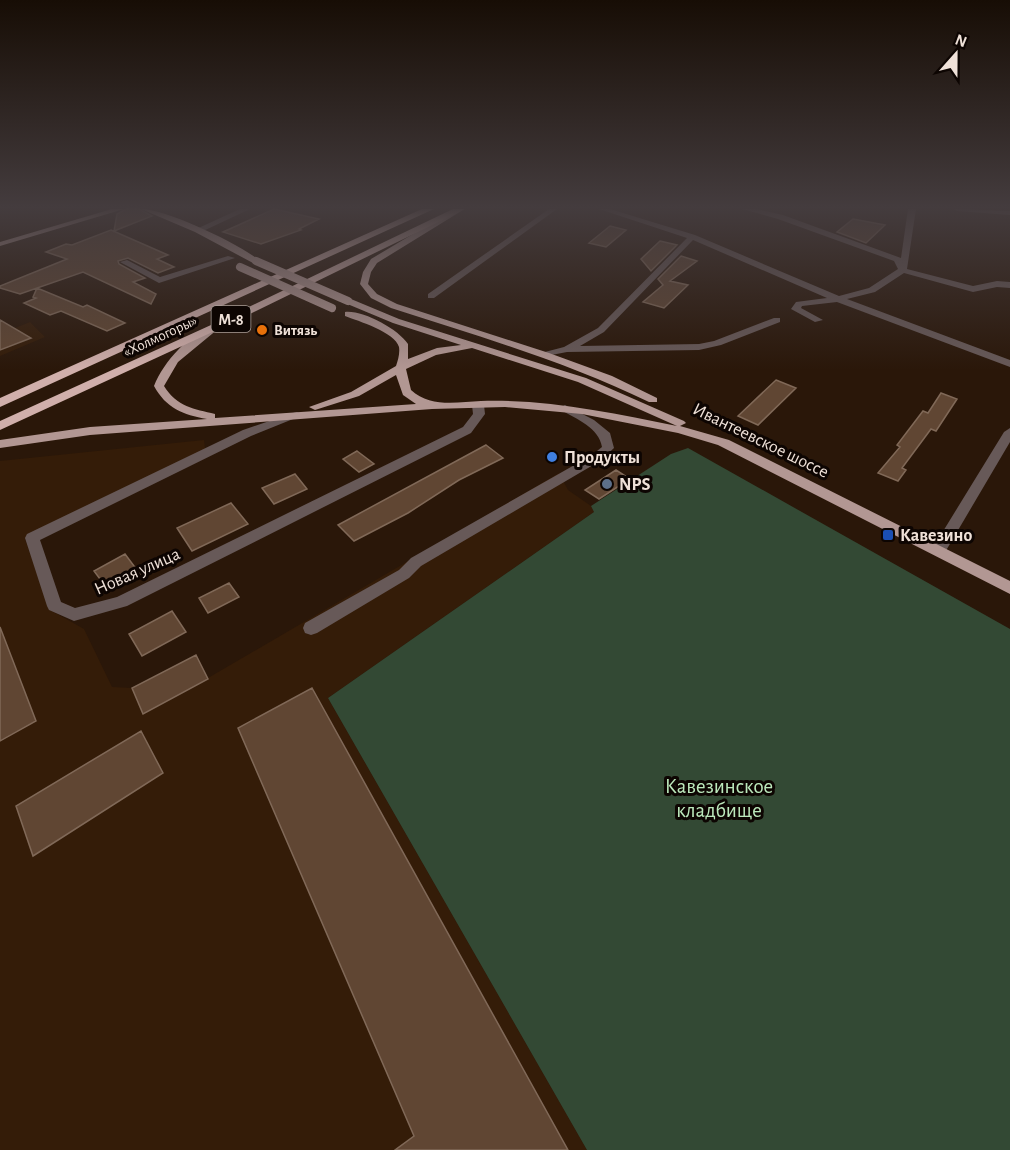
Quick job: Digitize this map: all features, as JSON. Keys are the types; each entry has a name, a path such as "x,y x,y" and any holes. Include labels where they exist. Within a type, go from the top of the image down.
{"highway":[{"name":"«Холмогоры»","path":"0,403 311,263"},
{"name":"«Холмогоры»","path":"0,426 349,263"}],"main road":[{"name":"Ивантеевское шоссе","path":"236,263 240,267 348,314 485,350"},
{"name":"Ивантеевское шоссе","path":"260,263 396,321 582,380 725,443 1010,588"},
{"path":"373,263 367,272 364,284 374,296 394,306 546,355 608,378 664,405 725,443"},
{"path":"348,314 385,329 399,339 405,351 401,368 401,384 409,395 432,406"},
{"path":"215,327 177,356 165,370 159,386 165,399 179,408 213,416 317,407 355,394 422,356 441,350 462,348 485,350"},
{"path":"0,444 90,431 432,406 513,404 565,408 659,425 725,443"}],"street":[{"path":"125,263 159,280 216,263"},
{"path":"431,296 478,263"},
{"path":"546,355 567,349 601,330 667,263"},
{"path":"752,263 838,299 1010,364"},
{"path":"899,263 903,270 973,288 997,284 1010,285"},
{"path":"818,320 796,309 799,304 838,299 872,290 903,270 904,263"},
{"path":"567,349 699,347 717,343 777,320"},
{"name":"Новая улица","path":"297,415 247,433 32,538 55,606 74,615 121,602 467,430 478,414 478,405"},
{"path":"311,628 404,574 416,562 596,458 608,448 606,436 590,422 565,408"},
{"path":"939,550 1010,432"}],"shaded area":[{"path":"30,322 45,337 0,356 0,334"},
{"path":"204,440 205,449 25,539 50,610 84,629 112,687 132,688 196,655 208,678 559,473 568,490 591,506 594,512 328,698 587,1150 0,1150 0,461"}],"green space":[{"name":"Кавезинское кладбище","path":"688,448 1010,629 1010,1150 587,1150 328,698 594,512 591,506 671,454"}],"building":[{"path":"58,263 119,263 145,278 133,282 156,294 151,304 83,272 20,294 0,288 0,286"},
{"path":"137,263 165,263 174,267 158,273"},
{"path":"644,263 659,263 651,271"},
{"path":"674,263 695,263 670,281 688,285 664,308 643,302 663,285 658,279"},
{"path":"37,288 83,307 87,305 125,323 107,331 61,311 50,315 24,303 36,298 33,297"},
{"path":"0,320 31,338 0,350"},
{"path":"776,380 796,388 758,425 738,416"},
{"path":"941,393 957,399 936,431 931,429 902,468 906,470 898,481 878,473 900,447 897,445 923,411 928,413"},
{"path":"486,445 503,458 459,480 408,513 354,541 338,525"},
{"path":"357,451 374,464 359,472 343,459"},
{"name":"NPS","path":"616,470 630,479 599,499 585,490"},
{"path":"295,474 307,489 274,504 262,488"},
{"path":"231,503 248,524 192,551 177,528"},
{"path":"125,554 140,574 109,591 94,571"},
{"path":"229,583 239,597 208,613 199,598"},
{"path":"172,611 186,632 142,656 129,634"},
{"path":"0,627 36,721 0,741"},
{"path":"196,655 208,679 143,714 132,688"},
{"path":"312,688 568,1150 395,1150 414,1136 238,728"},
{"path":"141,731 163,773 33,856 16,806"}],"place":[{"name":"Витязь","path":"262,330"},
{"name":"Продукты","path":"552,457"},
{"name":"NPS","path":"607,484"},
{"name":"Кавезино","path":"888,535"}]}
